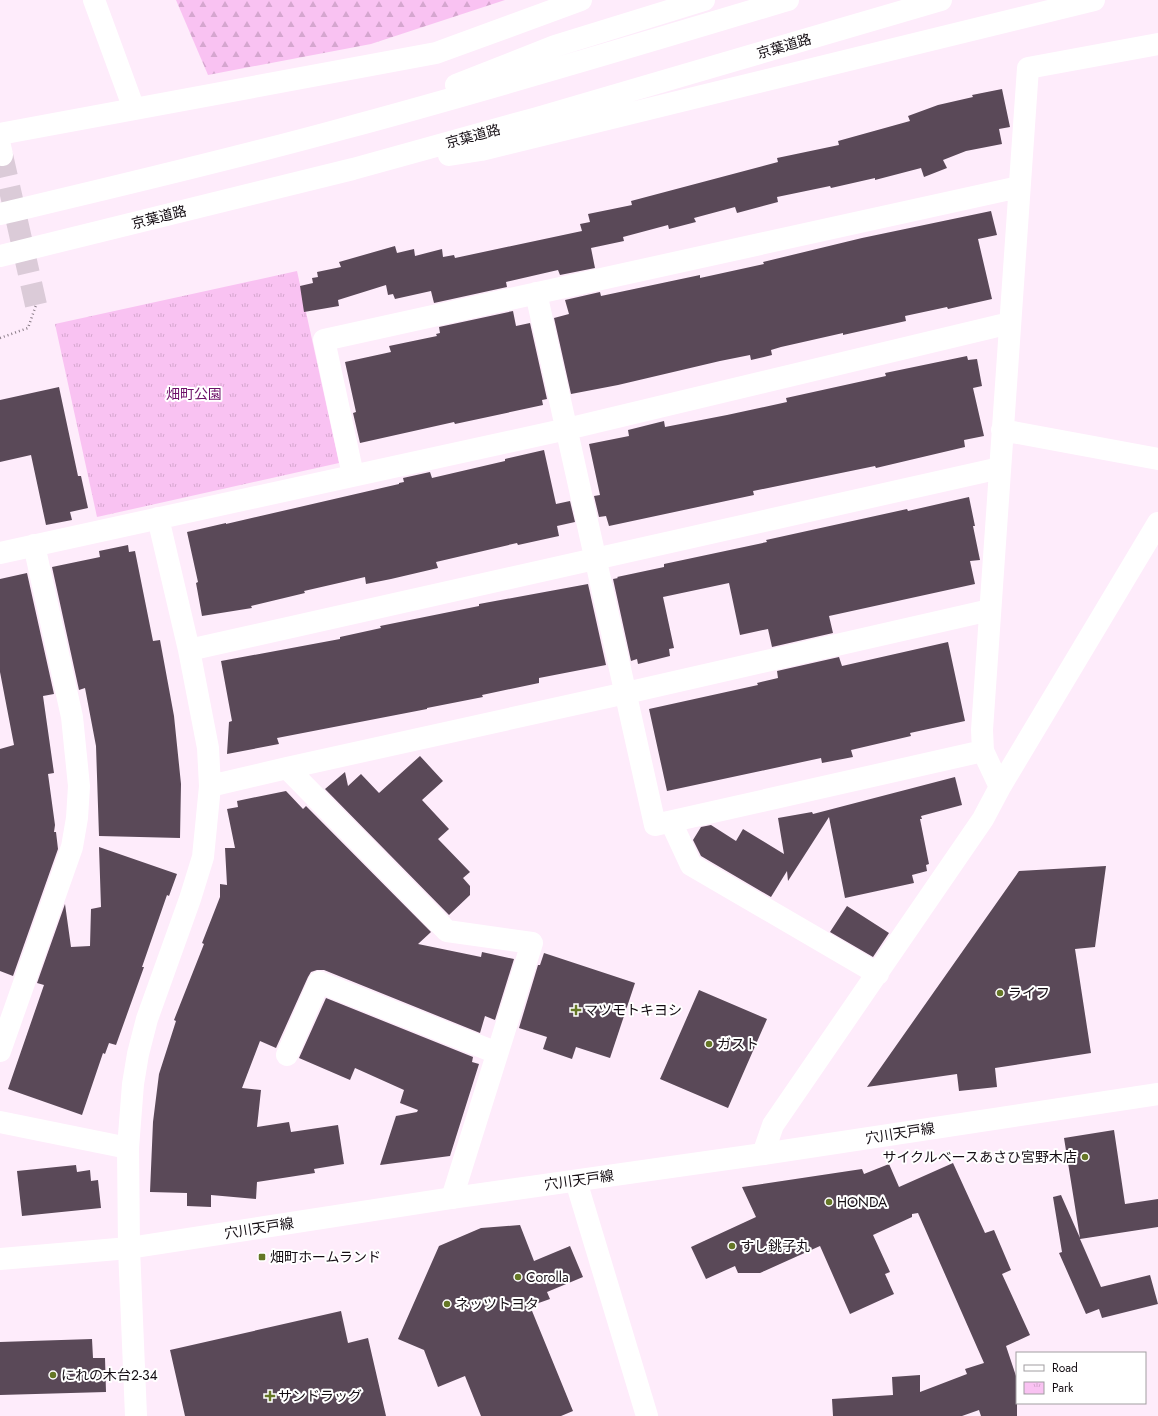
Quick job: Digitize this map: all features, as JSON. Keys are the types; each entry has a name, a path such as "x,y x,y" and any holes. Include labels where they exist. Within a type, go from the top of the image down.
{"main road":[{"path":"94,0 134,109"},
{"path":"1,145 134,109 436,53 581,0"},
{"path":"341,130 554,46 704,0"},
{"path":"0,214 341,130 532,76 788,0"},
{"name":"京葉道路","path":"0,256 353,169 537,118 942,0"},
{"path":"353,169 481,150 1094,0"},
{"path":"1000,787 983,751 982,730 1028,68 1158,44"},
{"path":"353,475 324,340 1019,187"},
{"path":"536,293 656,825 983,751"},
{"path":"0,553 567,429 1010,323"},
{"path":"1002,430 1158,459"},
{"path":"189,650 1000,468"},
{"path":"136,1416 129,1248 128,1148 133,1084 138,1054 147,1019 190,899 203,857 210,786 208,748 189,650 158,518"},
{"path":"763,1154 773,1126 983,819 1000,787 1158,523"},
{"path":"0,1050 72,847 77,818 79,786 72,717 34,545"},
{"path":"210,786 990,610"},
{"path":"287,768 447,931 532,943 452,1198"},
{"path":"671,822 691,865 878,974"},
{"path":"287,1055 319,982 497,1052"},
{"name":"穴川天戸線","path":"0,1259 129,1248 452,1198 763,1154 1158,1094"},
{"path":"0,1122 128,1148"},
{"path":"576,1181 647,1416"}],"path":[{"path":"0,338 28,328 36,305"}],"green space":[{"path":"176,0 505,0 371,44 208,75"},
{"name":"畑町公園","path":"297,271 339,463 97,517 55,324"}],"building":[{"path":"1002,89 1010,127 999,129 1002,144 966,151 943,160 947,168 924,177 921,168 875,180 875,178 831,188 830,186 777,197 778,202 737,213 735,207 694,218 696,222 669,229 668,225 623,237 624,241 591,248 595,268 560,275 558,270 506,282 507,287 434,303 431,291 395,299 393,294 388,295 386,285 338,300 339,306 304,312 300,286 313,283 312,278 318,277 317,272 341,267 339,262 395,246 397,253 414,249 415,256 442,249 443,257 454,255 455,258 582,231 580,224 590,222 588,214 632,205 631,201 778,162 777,158 839,145 838,141 910,121 908,116 938,105 973,97 972,95"},
{"path":"991,211 997,235 978,239 992,299 948,309 947,307 905,316 906,321 781,347 771,350 772,355 751,360 750,355 618,385 571,394 554,318 569,314 565,300 600,292 601,296 700,275 700,278 764,264 763,262 862,238"},
{"path":"513,311 516,326 530,323 547,399 542,400 543,405 455,424 454,422 360,443 353,413 356,412 345,362 391,352 389,346 437,336 436,334 440,333 439,327"},
{"path":"967,356 968,360 977,359 982,386 973,388 984,436 964,440 965,447 876,468 875,466 753,491 754,495 609,526 606,516 599,517 594,496 600,495 589,444 629,436 628,430 664,421 665,427 727,415 787,402 786,398 886,376 885,373"},
{"path":"59,387 78,476 81,476 88,508 70,512 72,520 46,525 31,455 0,462 0,400"},
{"path":"544,450 556,504 570,501 575,522 557,526 559,536 518,545 517,543 436,562 438,568 391,579 366,584 365,577 304,591 305,593 251,606 252,608 202,616 196,583 198,582 187,532 399,484 404,482 403,478 430,472 432,478 505,461 505,459"},
{"path":"969,497 980,560 970,561 975,584 829,616 833,633 772,647 768,629 740,635 729,583 663,597 674,648 669,649 670,656 638,664 637,659 631,661 613,579 618,578 617,577 664,567 664,564 767,542 766,540"},
{"path":"128,545 129,552 135,551 153,641 160,640 174,716 181,784 180,838 99,836 96,746 85,688 79,690 52,567 100,557 99,551"},
{"path":"27,573 54,694 43,696 54,773 48,774 55,825 54,832 56,832 58,849 13,976 0,971 0,749 14,745 0,672 0,579"},
{"path":"588,584 606,665 539,678 539,683 482,695 483,697 277,738 279,744 227,754 229,722 232,721 221,661 340,639 340,637 381,628 380,626 479,606 479,604"},
{"path":"948,642 965,721 910,733 911,736 851,750 853,757 822,763 821,758 667,791 649,709 758,685 757,683 778,678 777,671 839,657 842,666"},
{"path":"420,756 443,781 422,800 449,829 438,839 470,872 463,878 470,886 470,895 449,915 325,789 345,772 348,786 361,774 379,793"},
{"path":"955,777 962,805 921,816 922,819 920,819 929,864 926,865 927,871 912,875 914,883 845,898 829,817 788,881 787,871 771,897 701,856 693,840 701,827 711,825 736,841 743,829 784,854 778,818 812,812 813,814"},
{"path":"286,791 303,809 306,806 431,932 418,944 481,957 482,952 514,959 495,1020 485,1016 480,1033 324,970 311,972 276,1048 260,1041 242,1088 261,1090 257,1127 289,1122 291,1132 338,1125 344,1164 314,1169 315,1173 257,1182 256,1199 211,1195 211,1207 187,1206 187,1193 150,1192 153,1122 159,1074 176,1021 174,1020 204,944 202,943 220,897 220,884 227,885 225,848 235,848 227,809 238,807 237,801"},
{"path":"99,847 177,874 169,896 167,895 142,967 144,967 116,1045 109,1043 105,1054 103,1053 82,1115 8,1089 44,985 37,983 65,904 71,947 90,946 91,909 101,907"},
{"path":"1106,866 1095,947 1075,949 1091,1053 995,1068 997,1087 959,1091 957,1074 867,1087 1019,871"},
{"path":"847,906 889,933 873,957 830,932"},
{"path":"544,953 635,983 610,1058 576,1047 572,1059 543,1049 547,1037 519,1028 538,965 540,965"},
{"path":"699,990 767,1019 728,1108 660,1079"},
{"path":"326,998 473,1057 472,1062 479,1064 450,1156 380,1165 396,1116 417,1112 418,1110 400,1103 404,1090 355,1068 350,1080 299,1058"},
{"path":"1114,1130 1125,1204 1158,1199 1158,1227 1080,1239 1101,1287 1150,1275 1158,1304 1102,1318 1099,1309 1086,1314 1059,1253 1062,1252 1053,1197 1061,1195 1080,1238 1064,1138"},
{"path":"953,1163 985,1233 994,1230 1011,1270 1002,1274 1030,1335 1006,1346 1016,1376 1017,1416 981,1416 979,1410 962,1416 833,1416 832,1399 893,1395 892,1377 920,1375 920,1392 967,1374 965,1369 984,1363 918,1213 912,1214 912,1217 873,1235 890,1272 885,1274 894,1294 850,1314 820,1246 760,1273 738,1273 735,1266 706,1279 691,1247 756,1217 742,1187 862,1169 864,1174 889,1164 899,1187"},
{"path":"76,1165 77,1172 90,1170 91,1181 98,1180 101,1208 22,1216 17,1171"},
{"path":"520,1225 534,1261 570,1246 583,1277 547,1292 550,1299 530,1306 573,1411 561,1416 481,1416 465,1376 438,1387 424,1350 398,1339 439,1246 481,1228"},
{"path":"341,1311 348,1343 368,1338 386,1416 185,1416 170,1350"},
{"name":"にれの木台2-34","path":"92,1339 93,1358 105,1358 106,1392 0,1395 0,1342"}],"tunnel":[{"path":"2,155 36,305"}],"place":[{"name":"ライフ","path":"1000,993"},
{"name":"マツモトキヨシ","path":"576,1010"},
{"name":"ガスト","path":"709,1044"},
{"name":"サイクルベースあさひ宮野木店","path":"1085,1157"},
{"name":"HONDA","path":"829,1202"},
{"name":"すし銚子丸","path":"732,1246"},
{"name":"畑町ホームランド","path":"262,1257"},
{"name":"Corolla","path":"518,1277"},
{"name":"ネッツトヨタ","path":"447,1304"},
{"name":"にれの木台2-34","path":"53,1375"},
{"name":"サンドラッグ","path":"270,1396"}]}
